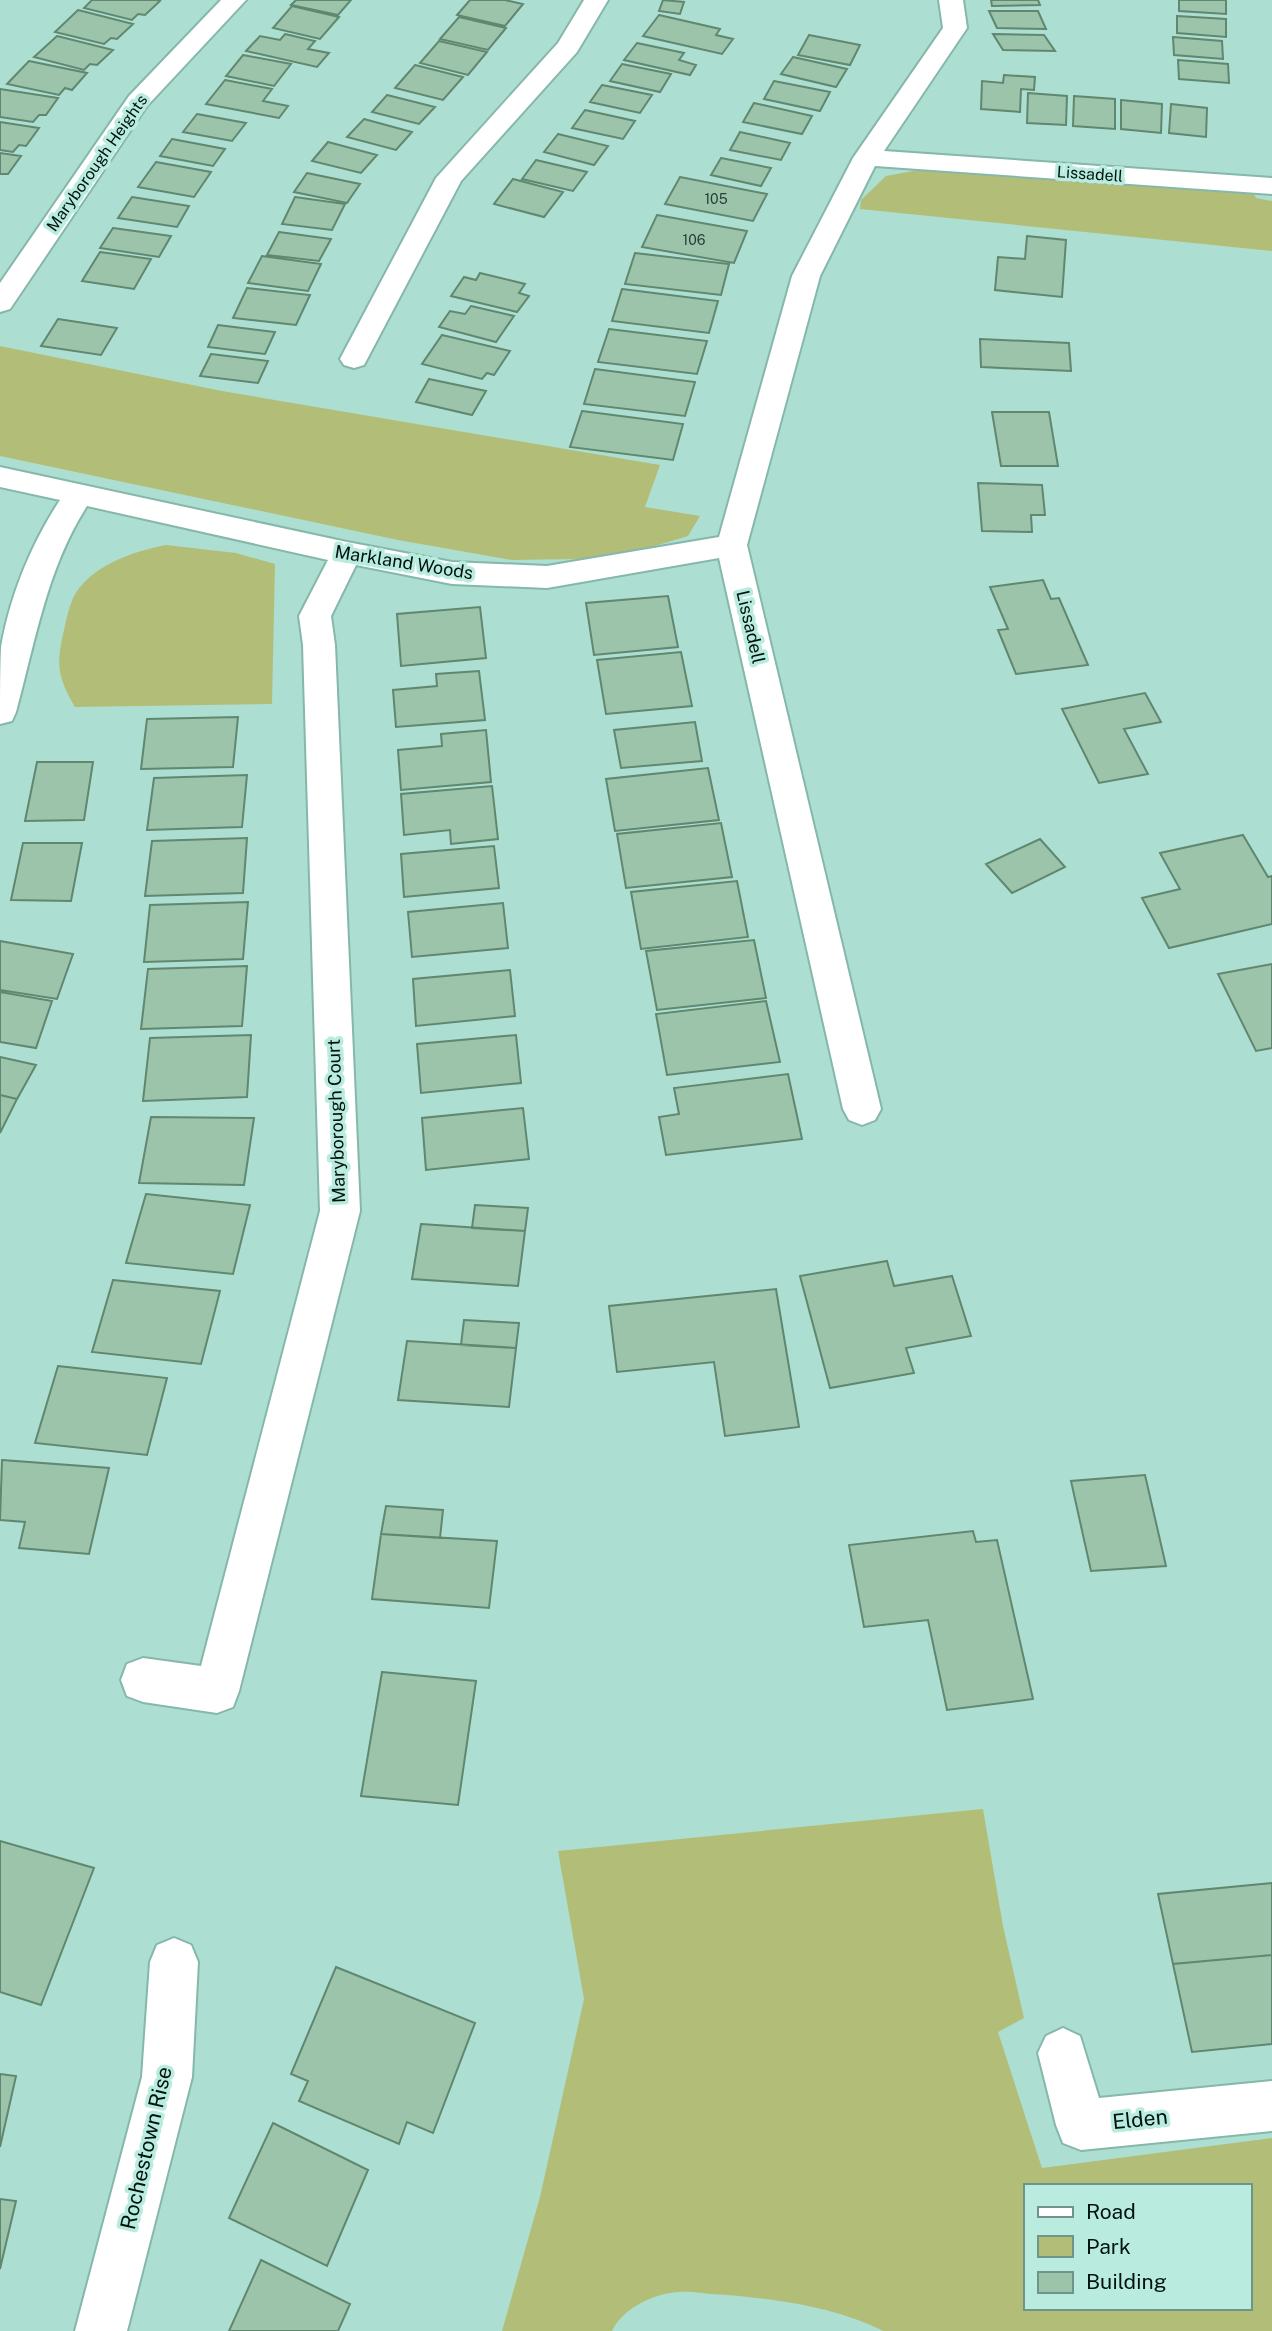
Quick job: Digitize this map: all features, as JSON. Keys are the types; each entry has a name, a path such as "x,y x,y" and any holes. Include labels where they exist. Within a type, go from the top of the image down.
{"street":[{"name":"Maryborough Heights","path":"0,303 138,101 234,0"},
{"path":"354,359 449,178 568,47 596,0"},
{"name":"Lissadell","path":"862,1109 732,544 806,276 866,158 955,28 951,0"},
{"name":"Lissadell","path":"866,158 1272,186"},
{"name":"Markland Woods","path":"0,477 78,496 452,573 547,577 732,544"},
{"path":"0,712 43,559 65,514 78,496"},
{"name":"Maryborough Court","path":"143,1680 217,1691 340,1211 319,645 315,615 347,553"},
{"name":"Rochestown Rise","path":"101,2331 167,2077 174,1962"},
{"name":"Elden","path":"1063,2053 1081,2125 1272,2106"}],"green space":[{"path":"924,169 1253,193 1256,198 1272,201 1272,251 860,209 861,200 886,176"},
{"path":"0,346 222,391 660,465 645,507 700,516 688,536 642,550 577,559 512,560 398,540 0,456"},
{"path":"166,545 236,553 275,564 272,704 75,707 65,687 59,661 61,642 73,598 80,587 101,569 140,551"},
{"path":"983,1809 1003,1926 1024,2018 998,2032 1042,2168 1272,2138 1272,2331 883,2331 843,2315 799,2304 686,2292 668,2293 649,2299 623,2315 612,2331 502,2331 540,2197 584,1999 558,1851"}],"building":[{"path":"92,0 160,1 145,15 138,14 132,20 84,8"},
{"path":"296,0 351,0 338,15 291,5"},
{"path":"470,0 505,0 523,4 505,26 457,15"},
{"path":"663,0 684,2 680,14 659,11"},
{"path":"991,0 1038,0 1040,5 992,6"},
{"path":"1179,0 1226,0 1226,14 1179,11"},
{"path":"292,6 339,17 320,39 273,28"},
{"path":"78,10 133,24 117,39 111,38 104,44 55,32"},
{"path":"989,11 1038,11 1046,29 997,28"},
{"path":"659,15 720,29 716,35 733,39 722,54 643,36"},
{"path":"1177,16 1226,19 1226,37 1177,33"},
{"path":"459,17 506,28 488,50 440,39"},
{"path":"285,34 315,41 308,49 329,53 317,67 246,51 260,36 280,40"},
{"path":"993,34 1044,35 1055,51 1003,50"},
{"path":"809,35 860,45 850,65 798,55"},
{"path":"57,36 113,50 97,65 90,64 84,70 34,57"},
{"path":"1173,37 1222,41 1223,59 1174,55"},
{"path":"439,41 487,52 468,75 420,63"},
{"path":"637,43 684,53 679,60 696,65 690,75 624,60"},
{"path":"243,55 291,64 274,86 226,76"},
{"path":"793,57 847,69 836,87 781,74"},
{"path":"1178,60 1228,64 1229,83 1179,79"},
{"path":"29,61 87,73 72,90 65,88 59,95 7,84"},
{"path":"622,64 671,74 660,92 610,81"},
{"path":"415,65 463,77 443,100 395,88"},
{"path":"1004,75 1035,77 1034,90 1021,89 1020,112 981,109 982,81 1003,83"},
{"path":"225,80 272,89 263,101 288,106 279,118 206,104"},
{"path":"774,81 830,92 820,111 764,99"},
{"path":"602,85 652,95 640,113 590,102"},
{"path":"0,89 58,98 46,115 39,115 33,122 0,117"},
{"path":"1028,93 1067,96 1066,125 1027,123"},
{"path":"387,95 435,107 419,124 372,112"},
{"path":"1074,96 1115,99 1115,129 1073,126"},
{"path":"1121,100 1162,104 1161,133 1121,129"},
{"path":"754,103 812,116 802,134 743,122"},
{"path":"1171,104 1207,108 1206,137 1169,133"},
{"path":"585,110 635,121 623,139 572,128"},
{"path":"197,114 246,123 232,141 183,132"},
{"path":"364,119 412,132 396,150 347,137"},
{"path":"0,122 39,128 26,146 19,145 13,152 0,150"},
{"path":"740,132 790,143 781,160 730,150"},
{"path":"558,134 608,146 594,165 544,152"},
{"path":"172,139 225,149 213,166 160,156"},
{"path":"328,142 377,155 361,173 312,161"},
{"path":"0,153 21,156 8,174 0,174"},
{"path":"721,158 771,168 761,186 711,175"},
{"path":"536,160 587,172 573,191 522,179"},
{"path":"156,162 211,172 194,197 138,187"},
{"path":"307,173 360,184 347,203 294,192"},
{"path":"680,177 767,194 753,221 665,204"},
{"path":"513,179 563,192 544,217 494,204"},
{"path":"132,197 189,206 177,227 118,218"},
{"path":"295,197 345,204 332,230 282,224"},
{"path":"657,215 747,231 734,263 642,247"},
{"path":"113,228 171,236 159,257 100,248"},
{"path":"279,232 331,239 319,261 267,255"},
{"path":"1027,236 1066,240 1062,297 995,290 998,257 1025,259"},
{"path":"100,252 151,259 134,289 82,281"},
{"path":"635,253 729,264 721,295 625,284"},
{"path":"262,256 321,264 308,291 248,283"},
{"path":"480,273 525,284 519,293 529,296 517,312 451,296 464,277 476,280"},
{"path":"247,288 310,295 296,325 233,318"},
{"path":"622,289 718,301 709,333 612,321"},
{"path":"471,306 514,316 496,342 439,327 450,311 465,314"},
{"path":"58,319 117,328 101,355 41,346"},
{"path":"218,325 275,332 265,354 208,347"},
{"path":"609,329 707,341 697,374 598,362"},
{"path":"442,335 510,351 494,375 487,373 482,379 422,364"},
{"path":"980,339 1069,343 1071,371 981,367"},
{"path":"211,354 268,361 258,383 200,376"},
{"path":"595,369 695,382 685,416 584,404"},
{"path":"429,379 486,391 472,415 416,402"},
{"path":"582,411 683,424 673,460 570,447"},
{"path":"992,412 1049,412 1058,466 1001,466"},
{"path":"978,483 1042,485 1045,515 1031,515 1032,532 982,531"},
{"path":"1043,580 1051,599 1059,598 1088,665 1016,674 998,630 1008,629 990,587"},
{"path":"668,596 678,647 594,655 586,603"},
{"path":"480,607 486,658 401,666 397,614"},
{"path":"681,652 692,706 606,714 597,660"},
{"path":"479,671 485,720 396,727 393,690 437,686 436,674"},
{"path":"1145,693 1161,722 1124,729 1148,774 1099,783 1062,709"},
{"path":"238,717 233,767 141,769 147,719"},
{"path":"695,722 702,761 621,768 614,730"},
{"path":"486,730 491,782 401,790 398,750 442,746 441,734"},
{"path":"37,762 93,762 84,820 25,821"},
{"path":"708,768 719,820 615,831 606,779"},
{"path":"247,775 242,827 147,830 154,778"},
{"path":"492,786 498,839 451,844 450,830 404,835 401,794"},
{"path":"721,823 732,877 626,888 617,834"},
{"path":"1243,835 1268,877 1272,876 1272,924 1169,948 1142,898 1180,889 1160,853"},
{"path":"247,838 243,893 145,896 152,841"},
{"path":"1040,839 1065,867 1012,893 986,864"},
{"path":"23,843 82,843 71,901 11,900"},
{"path":"494,846 499,888 404,897 401,854"},
{"path":"737,881 748,937 641,949 631,892"},
{"path":"248,902 243,959 144,962 150,905"},
{"path":"503,903 508,948 412,957 408,912"},
{"path":"754,940 766,998 657,1010 646,951"},
{"path":"0,941 73,954 57,999 0,990"},
{"path":"1272,964 1272,1048 1256,1051 1218,974"},
{"path":"247,966 242,1026 141,1029 148,969"},
{"path":"510,970 515,1016 416,1026 413,979"},
{"path":"0,992 52,1001 36,1048 0,1042"},
{"path":"766,1001 780,1062 667,1075 656,1014"},
{"path":"251,1035 247,1097 143,1101 150,1038"},
{"path":"516,1035 521,1083 421,1093 417,1044"},
{"path":"0,1057 36,1065 17,1099 0,1095"},
{"path":"788,1074 802,1139 666,1155 659,1117 679,1114 674,1088"},
{"path":"0,1095 17,1099 0,1133"},
{"path":"523,1108 529,1159 426,1170 422,1118"},
{"path":"151,1117 254,1118 244,1185 139,1183"},
{"path":"146,1194 250,1205 233,1274 126,1263"},
{"path":"475,1205 528,1208 525,1231 472,1228"},
{"path":"421,1224 525,1231 518,1286 412,1279"},
{"path":"887,1261 894,1286 952,1276 971,1336 906,1348 914,1373 830,1388 800,1276"},
{"path":"113,1280 220,1291 201,1364 92,1352"},
{"path":"776,1289 799,1427 725,1436 714,1362 617,1372 609,1306"},
{"path":"464,1320 519,1323 516,1348 461,1345"},
{"path":"407,1341 516,1348 509,1407 398,1400"},
{"path":"58,1366 167,1378 147,1455 35,1443"},
{"path":"2,1460 109,1468 89,1554 19,1548 25,1522 0,1520"},
{"path":"1145,1475 1166,1566 1091,1571 1071,1481"},
{"path":"386,1506 443,1510 440,1538 381,1534"},
{"path":"973,1531 976,1542 997,1540 1033,1699 947,1710 928,1620 864,1627 849,1545"},
{"path":"381,1534 497,1541 489,1608 372,1599"},
{"path":"382,1672 476,1681 458,1805 361,1796"},
{"path":"0,1841 94,1868 41,2005 0,1992"},
{"path":"1272,1883 1272,1955 1173,1964 1158,1894"},
{"path":"1272,1955 1272,2044 1192,2052 1173,1964"},
{"path":"336,1967 475,2023 433,2133 407,2122 399,2144 299,2101 308,2081 291,2074"},
{"path":"0,2074 16,2076 0,2147"},
{"path":"273,2123 368,2170 327,2266 229,2218"},
{"path":"0,2199 16,2201 0,2269"},
{"path":"261,2260 350,2304 338,2331 229,2331"}]}
